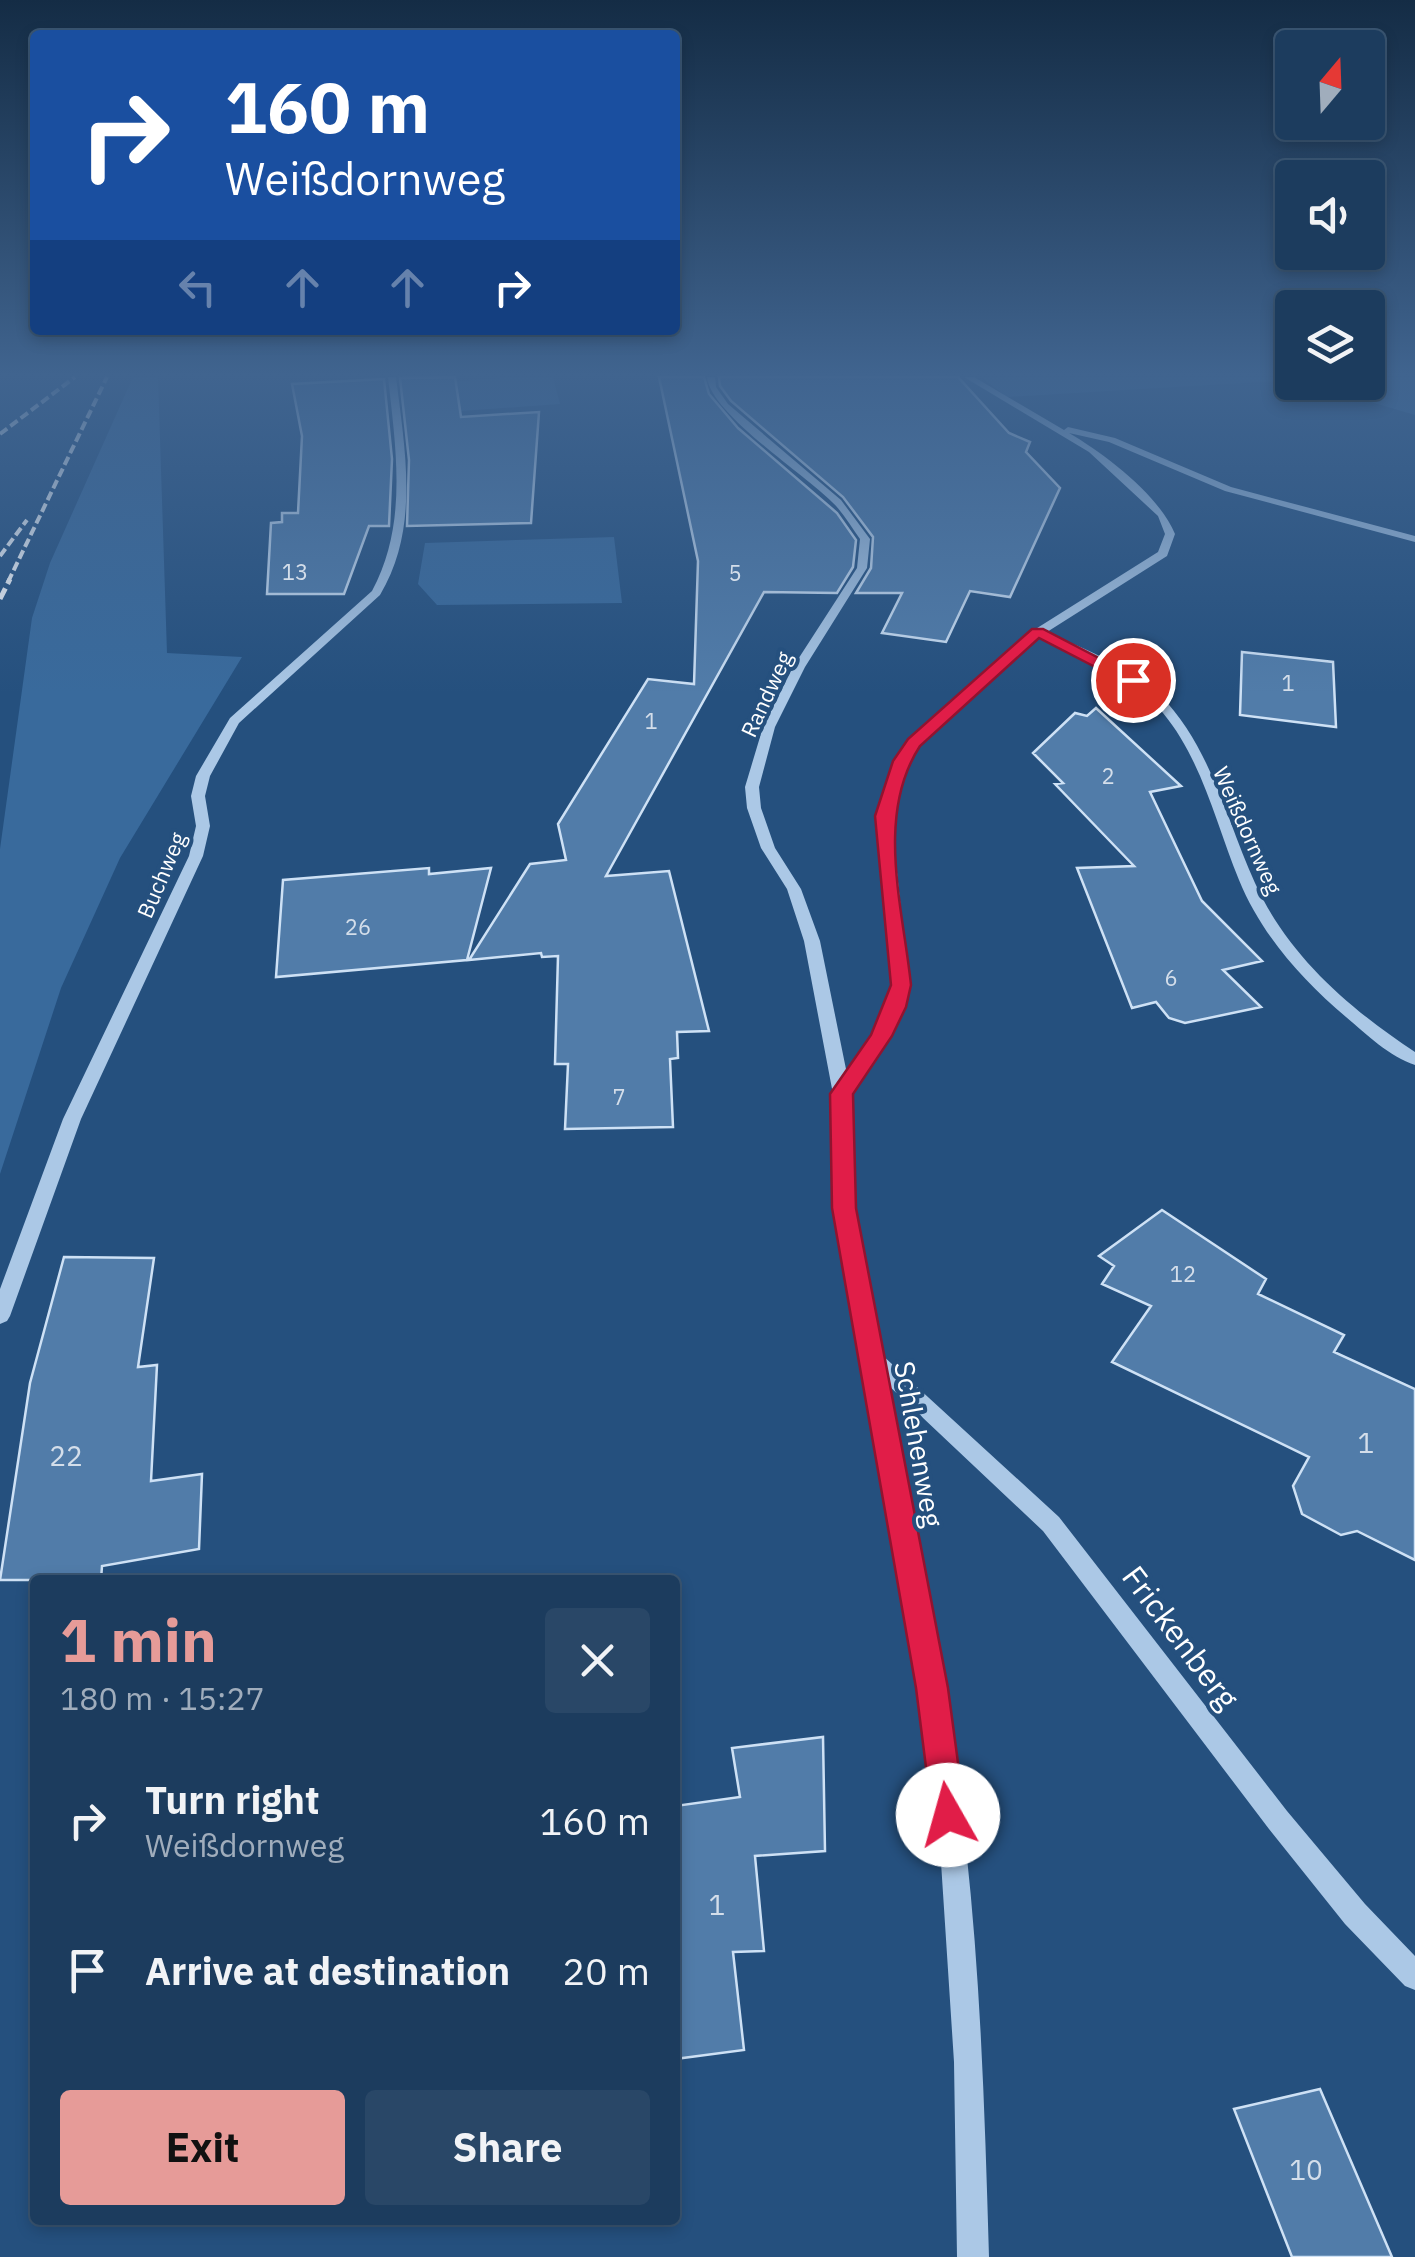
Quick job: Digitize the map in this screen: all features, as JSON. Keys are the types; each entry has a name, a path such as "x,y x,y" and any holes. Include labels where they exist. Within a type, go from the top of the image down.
{"street":[{"name":"Buchweg","path":"0,1316 72,1119 204,835 204,809 198,796 222,738 234,721 365,603 384,581 394,555 400,482"},
{"name":"Randweg","path":"815,482 838,502 865,538 862,568 798,667 769,727 752,787 754,808 768,848 802,908 842,1094"},
{"path":"842,1094 881,1036 896,1007 901,985 884,816 902,761 926,728 1038,632 1162,554 1170,534 1162,515 1127,482"},
{"path":"1212,482 1415,539"},
{"name":"Weißdornweg","path":"1038,632 1133,680 1161,704 1184,736 1226,822 1249,884 1282,943 1352,1013 1415,1060"},
{"name":"Schlehenweg","path":"842,1094 844,1208 932,1688 953,1847 969,2062 972,2257"},
{"name":"Frickenberg","path":"873,1358 1051,1524 1278,1820 1355,1914 1415,1976"}],"shaded area":[{"path":"86,482 161,482 167,653 242,657 120,858 61,988 0,1174 0,849 32,618 50,563"},
{"path":"614,537 622,603 437,605 418,584 425,543"}],"building":[{"path":"300,482 391,482 389,526 369,526 344,594 267,594 271,523 282,522 282,513 298,513"},
{"path":"408,482 534,482 531,523 407,526"},
{"path":"681,482 801,482 837,513 856,540 853,567 837,593 764,592 606,876 669,871 709,1031 677,1032 678,1058 670,1059 673,1127 565,1129 568,1064 555,1064 558,956 542,957 541,953 469,960 530,864 566,860 558,824 648,679 694,684 698,561"},
{"path":"826,482 1055,482 1060,488 1010,597 970,591 946,642 882,633 902,593 856,593 871,568 873,537 843,497"},
{"path":"1242,652 1333,662 1336,727 1240,715"},
{"path":"1096,708 1181,786 1150,792 1202,901 1262,961 1223,970 1261,1007 1185,1023 1169,1018 1156,1002 1132,1008 1077,868 1134,866 1055,784 1063,783 1033,753 1075,713 1087,716"},
{"path":"429,868 429,874 491,868 467,960 276,977 283,880"},
{"path":"1162,1210 1266,1279 1258,1294 1344,1335 1334,1352 1415,1389 1415,1560 1357,1531 1341,1535 1302,1514 1293,1486 1309,1457 1112,1362 1151,1306 1102,1284 1114,1266 1099,1256"},
{"path":"64,1257 154,1258 138,1367 157,1365 151,1481 202,1474 199,1549 102,1566 101,1575 30,1575 30,1580 0,1580 30,1383"},
{"path":"823,1737 825,1851 755,1856 764,1951 733,1952 744,2050 680,2058 680,1805 740,1797 732,1748"},
{"path":"1320,2089 1392,2257 1292,2257 1234,2109"}],"railway":[{"path":"8,582 56,482"},
{"path":"0,556 27,520"},
{"path":"0,599 10,579"}],"route":[{"path":"948,1815 932,1688 844,1208 842,1094 881,1036 896,1007 901,985 884,816 902,761 926,728 1038,632 1133,680"}]}
